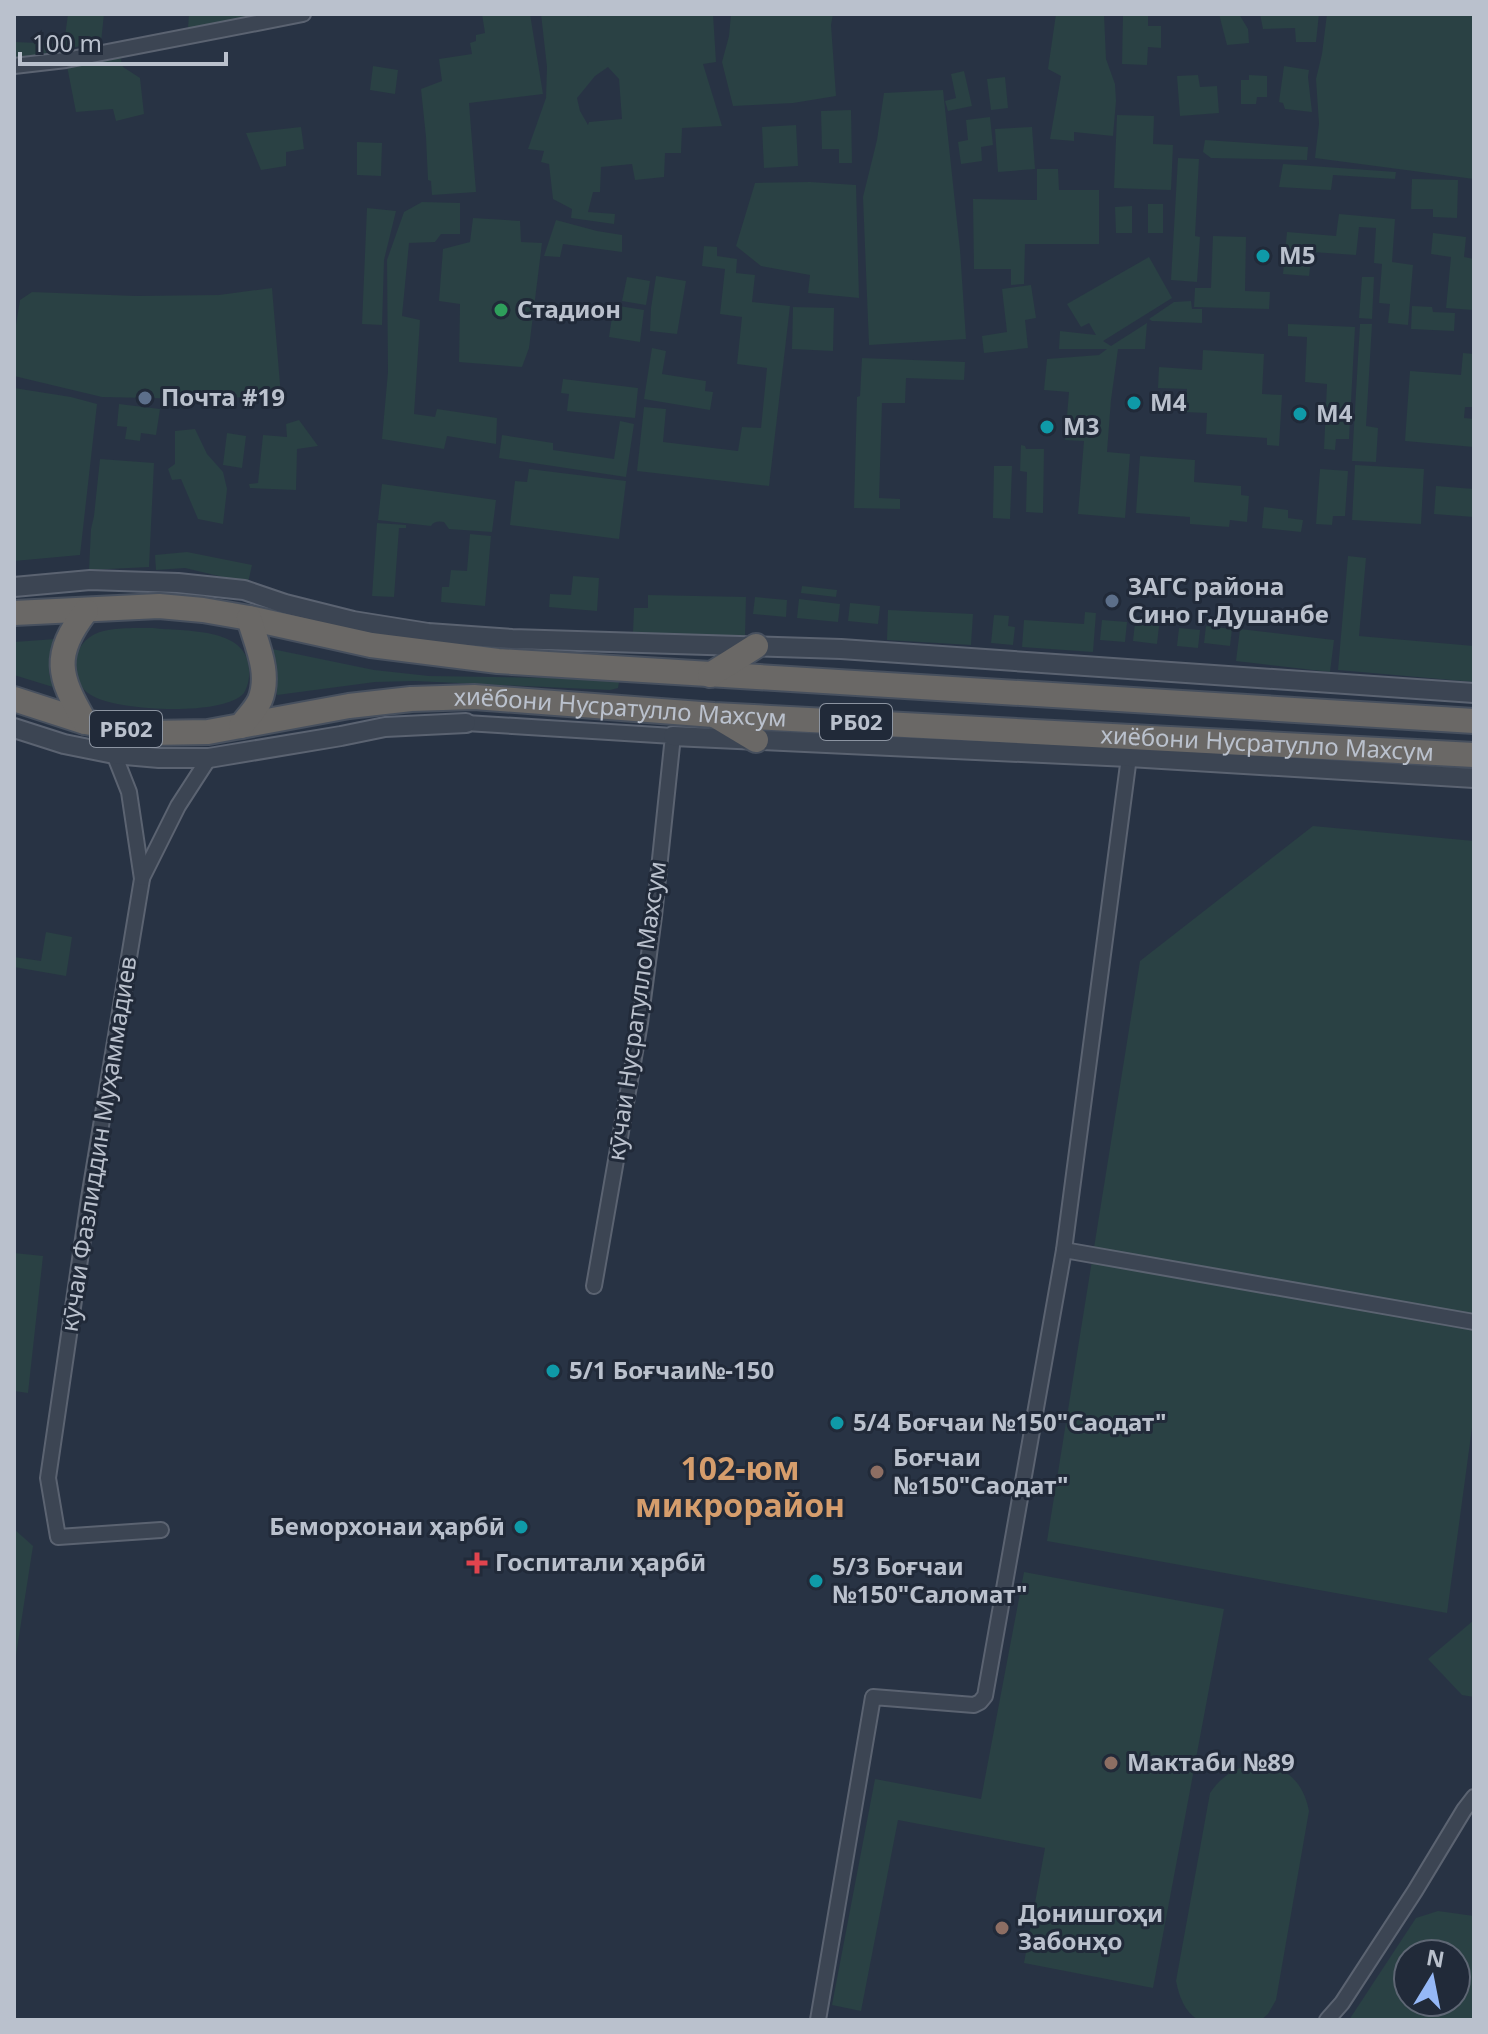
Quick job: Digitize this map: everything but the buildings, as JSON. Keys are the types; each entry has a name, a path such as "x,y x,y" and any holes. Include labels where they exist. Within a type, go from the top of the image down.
{"highway":[{"name":"хиёбони Нусратулло Махсум","path":"14,613 159,606 249,618 371,645 498,661 1474,721"},
{"name":"РБ02","path":"85,722 67,688 62,669 63,653 75,626 86,611"},
{"path":"241,726 260,700 263,681 262,659 249,618"},
{"path":"710,675 756,646"},
{"name":"хиёбони Нусратулло Махсум","path":"14,699 85,722 149,733 208,732 349,706 411,699 474,697 714,715 1474,755"},
{"path":"714,715 756,740"},
{"path":"1439,753 1441,720"}],"street":[{"path":"14,66 66,60 303,14"},
{"path":"14,587 90,580 178,583 244,590 353,621 428,633 883,651 1474,693"},
{"path":"14,728 64,744 114,754 159,758 209,758 385,727 466,723 1474,778"},
{"name":"кӯчаи Нусратулло Махсум","path":"594,1286 640,1023 673,736"},
{"name":"кӯчаи Фазлиддин Муҳаммадиев","path":"114,754 129,792 142,879 89,1198 48,1478 58,1537 161,1530"},
{"path":"818,2020 873,1697 974,1705 985,1696 1064,1250 1129,757"},
{"path":"142,879 178,806 209,758"},
{"path":"1064,1250 1474,1322"},
{"path":"1327,2020 1350,1991 1474,1797"}],"green space":[{"path":"68,14 104,14 101,42 14,59 14,42 64,44"},
{"path":"189,14 262,14 188,28"},
{"path":"482,14 530,14 543,94 469,103 476,192 432,195 431,181 428,180 421,89 442,81 439,59 472,54 470,43 476,41 476,35 485,33"},
{"path":"541,14 587,14 588,17 589,14 713,14 716,62 703,64 722,126 682,128 681,153 665,153 664,177 635,180 632,164 601,167 600,192 593,192 588,212 615,214 614,224 571,218 572,209 553,199 549,164 541,162 544,151 528,149 546,98 547,67","holes":["608,67 619,79 622,119 589,122 588,125 577,98 595,76"]},
{"path":"731,14 833,14 831,25 836,96 793,103 733,106 722,62"},
{"path":"1056,14 1104,14 1106,59 1115,84 1113,136 1074,132 1074,141 1050,139 1061,76 1048,69"},
{"path":"1123,14 1148,14 1148,26 1161,26 1161,48 1148,47 1147,65 1122,64"},
{"path":"1219,14 1239,14 1248,29 1249,43 1227,45"},
{"path":"1260,14 1319,14 1316,42 1296,42 1295,28 1263,29"},
{"path":"1327,14 1474,14 1474,179 1315,158 1319,124 1316,79"},
{"path":"119,53 123,67 140,78 144,114 116,121 113,109 76,112 67,66"},
{"path":"373,66 398,70 395,94 370,90"},
{"path":"1284,66 1309,70 1312,112 1285,109 1279,102"},
{"path":"964,71 972,106 948,111 945,101 956,98 951,74"},
{"path":"1198,75 1200,87 1217,86 1219,113 1180,116 1177,76"},
{"path":"1249,75 1267,76 1267,97 1257,97 1256,104 1241,104 1241,80 1249,80"},
{"path":"1005,77 1008,108 991,110 987,79"},
{"path":"943,90 966,339 869,345 863,197 877,140 884,93"},
{"path":"851,110 852,163 839,163 839,149 822,149 821,111"},
{"path":"1117,115 1154,116 1153,144 1173,145 1171,190 1114,188"},
{"path":"990,117 993,145 981,147 982,161 961,164 958,142 968,140 966,120"},
{"path":"796,125 798,166 764,168 762,127"},
{"path":"301,127 304,149 286,152 286,166 261,170 246,133"},
{"path":"1032,127 1035,169 998,172 995,129"},
{"path":"1205,140 1308,147 1307,160 1211,158 1203,152"},
{"path":"357,142 382,143 381,176 357,175"},
{"path":"1178,158 1199,159 1195,236 1200,237 1197,282 1171,280"},
{"path":"1283,164 1396,172 1395,179 1333,175 1331,190 1279,187"},
{"path":"1037,169 1058,169 1059,190 1099,190 1099,244 1025,244 1024,284 1011,285 1011,269 974,269 973,199 1037,200"},
{"path":"1412,179 1458,180 1457,218 1433,217 1433,209 1411,209"},
{"path":"755,183 856,185 859,298 808,293 810,275 761,266 736,246"},
{"path":"422,202 460,203 460,234 441,234 435,242 409,243 402,316 420,320 414,414 435,417 437,409 497,418 496,444 447,436 444,449 382,439 388,372 387,260 404,212"},
{"path":"1148,204 1163,204 1163,233 1148,233"},
{"path":"1132,206 1132,233 1116,233 1115,207"},
{"path":"367,208 396,211 384,260 382,325 362,324"},
{"path":"1339,214 1395,219 1392,262 1413,265 1408,325 1388,323 1390,304 1379,303 1382,264 1374,263 1376,228 1359,227 1356,255 1312,252 1309,276 1283,274 1287,232 1336,236"},
{"path":"473,218 520,221 521,242 542,243 529,348 522,367 459,362 460,304 439,301 443,249 470,242"},
{"path":"556,220 622,235 622,252 563,244 560,257 544,256"},
{"path":"1433,233 1466,237 1464,257 1474,259 1474,310 1446,308 1451,257 1431,254"},
{"path":"1213,236 1246,237 1245,291 1270,292 1269,309 1194,307 1195,288 1211,288"},
{"path":"704,246 717,247 717,256 737,259 736,273 755,275 752,302 790,306 769,486 637,471 644,407 666,409 663,442 738,451 742,427 761,428 767,368 737,364 742,317 720,314 725,269 702,266"},
{"path":"1149,257 1172,298 1103,341 1111,346 1147,323 1145,349 1118,349 1111,400 1107,452 1130,454 1125,518 1078,514 1084,441 1065,440 1069,392 1044,390 1047,359 1099,355 1107,349 1059,349 1060,331 1096,335 1089,323 1081,327 1067,304"},
{"path":"656,276 686,281 677,334 650,331"},
{"path":"627,277 650,281 646,305 622,301"},
{"path":"1362,277 1374,277 1372,319 1359,318"},
{"path":"1031,285 1036,318 1025,320 1028,348 984,353 982,336 1007,332 1002,289"},
{"path":"272,288 281,396 195,399 102,397 14,376 14,337 20,300 32,292 219,295"},
{"path":"1191,301 1192,309 1202,309 1202,323 1149,319 1174,302"},
{"path":"619,306 644,310 640,342 609,337 613,310 618,311"},
{"path":"1412,306 1432,307 1433,312 1455,313 1454,331 1411,329"},
{"path":"793,307 834,308 833,351 792,349"},
{"path":"1288,324 1355,327 1349,439 1336,439 1335,450 1324,449 1327,384 1305,382 1307,337 1288,336"},
{"path":"1360,324 1372,324 1366,426 1378,428 1376,462 1352,461"},
{"path":"652,348 666,351 662,374 706,381 705,391 713,392 710,410 644,399"},
{"path":"1203,350 1264,354 1262,394 1282,395 1279,446 1267,445 1267,438 1206,434 1207,413 1185,412 1187,389 1158,388 1159,367 1202,370"},
{"path":"1463,353 1474,354 1472,407 1465,407 1464,418 1474,419 1474,447 1405,441 1410,371 1461,375"},
{"path":"862,358 965,362 964,380 906,378 905,403 882,403 879,498 900,499 900,509 854,508 857,397 860,396"},
{"path":"563,379 638,388 635,418 567,411 569,394 561,393"},
{"path":"14,388 97,404 80,555 14,561"},
{"path":"119,404 160,409 156,435 141,433 140,441 125,439 127,427 117,426"},
{"path":"299,420 318,446 297,449 296,490 250,488 249,484 258,483 263,435 287,437 286,424"},
{"path":"620,421 634,424 626,477 499,458 502,435 553,443 553,450 614,459"},
{"path":"195,429 207,454 223,472 227,489 223,524 198,519 181,479 172,480 168,469 175,464 175,431"},
{"path":"227,433 246,436 242,468 223,465"},
{"path":"1021,445 1026,449 1044,449 1043,513 1026,512 1027,472 1020,471"},
{"path":"1140,456 1195,460 1194,482 1241,486 1241,495 1249,496 1247,522 1230,520 1229,527 1190,524 1190,517 1136,513"},
{"path":"100,459 154,463 149,567 89,570"},
{"path":"1355,465 1424,469 1421,524 1352,520"},
{"path":"994,466 1012,466 1010,519 993,518"},
{"path":"529,469 626,481 619,539 510,525 515,481 527,482"},
{"path":"1320,469 1348,471 1345,516 1333,516 1332,525 1316,524"},
{"path":"382,484 496,500 492,532 449,529 444,522 435,522 431,526 378,520"},
{"path":"1436,486 1474,489 1474,517 1434,514"},
{"path":"1264,507 1288,510 1288,518 1303,520 1301,532 1262,528"},
{"path":"377,523 406,525 406,528 399,528 394,597 372,596"},
{"path":"470,534 491,536 485,606 441,602 442,587 449,587 451,570 467,571"},
{"path":"187,552 252,565 248,583 185,568 156,570 155,555"},
{"path":"1348,556 1366,558 1359,636 1474,646 1474,682 1338,670"},
{"path":"573,576 599,578 597,611 549,607 550,594 571,595"},
{"path":"802,586 837,590 836,597 801,593"},
{"path":"648,595 746,597 745,636 633,633 634,608 648,608"},
{"path":"755,597 787,600 786,617 753,614"},
{"path":"799,599 840,604 838,622 797,618"},
{"path":"850,603 880,606 878,624 848,621"},
{"path":"888,610 973,614 971,645 887,640"},
{"path":"1085,612 1096,613 1093,652 1022,647 1024,620 1084,624"},
{"path":"994,615 1009,616 1008,626 1015,627 1013,645 991,643"},
{"path":"1102,620 1127,622 1125,642 1100,640"},
{"path":"1135,623 1159,626 1157,644 1133,641"},
{"path":"1206,626 1232,629 1230,646 1204,643"},
{"path":"122,628 212,634 237,645 246,655 249,669 244,693 233,701 215,706 145,708 122,705 91,695 78,682 76,656 85,641 93,635"},
{"path":"1179,628 1200,630 1198,648 1177,646"},
{"path":"1240,629 1334,640 1330,672 1236,661"},
{"path":"56,639 49,673 53,687 14,675 14,642"},
{"path":"272,649 374,670 429,676 612,679 619,682 618,688 610,690 375,682 277,695 277,665"},
{"path":"1313,826 1474,841 1474,1413 1447,1613 1047,1541 1140,961"},
{"path":"46,932 72,937 66,976 14,967 14,957 41,961"},
{"path":"14,1253 43,1256 28,1393 14,1391"},
{"path":"14,1529 33,1546 14,1668"},
{"path":"1024,1572 1224,1609 1153,1988 1024,1963 1045,1848 898,1820 861,2011 832,2005 875,1779 981,1799"},
{"path":"1474,1620 1474,1697 1462,1695 1428,1659"},
{"path":"1249,1764 1272,1767 1289,1775 1301,1789 1309,1811 1276,2000 1261,2020 1198,2020 1183,2003 1176,1981 1210,1793 1227,1775"},
{"path":"1438,1911 1474,1916 1474,2020 1349,2020 1392,1955 1392,2018 1472,2018 1472,1938 1403,1938 1416,1918"}],"place":[{"name":"М5","path":"1263,256"},
{"name":"Стадион","path":"501,310"},
{"name":"Почта #19","path":"145,398"},
{"name":"M4","path":"1134,403"},
{"name":"М4","path":"1300,414"},
{"name":"M3","path":"1047,427"},
{"name":"ЗАГС района Сино г.Душанбе","path":"1112,601"},
{"name":"5/1 Боғчаи№-150","path":"553,1371"},
{"name":"5/4 Боғчаи №150\"Саодат\"","path":"837,1423"},
{"name":"Боғчаи №150\"Саодат\"","path":"877,1472"},
{"name":"Беморхонаи ҳарбӣ","path":"521,1527"},
{"name":"Госпитали ҳарбӣ","path":"477,1563"},
{"name":"5/3 Боғчаи №150\"Саломат\"","path":"816,1581"},
{"name":"Мактаби №89","path":"1111,1763"},
{"name":"Донишгоҳи Забонҳо","path":"1002,1928"}],"district":[{"name":"102-юм микрорайон","path":"740,1488"}]}
